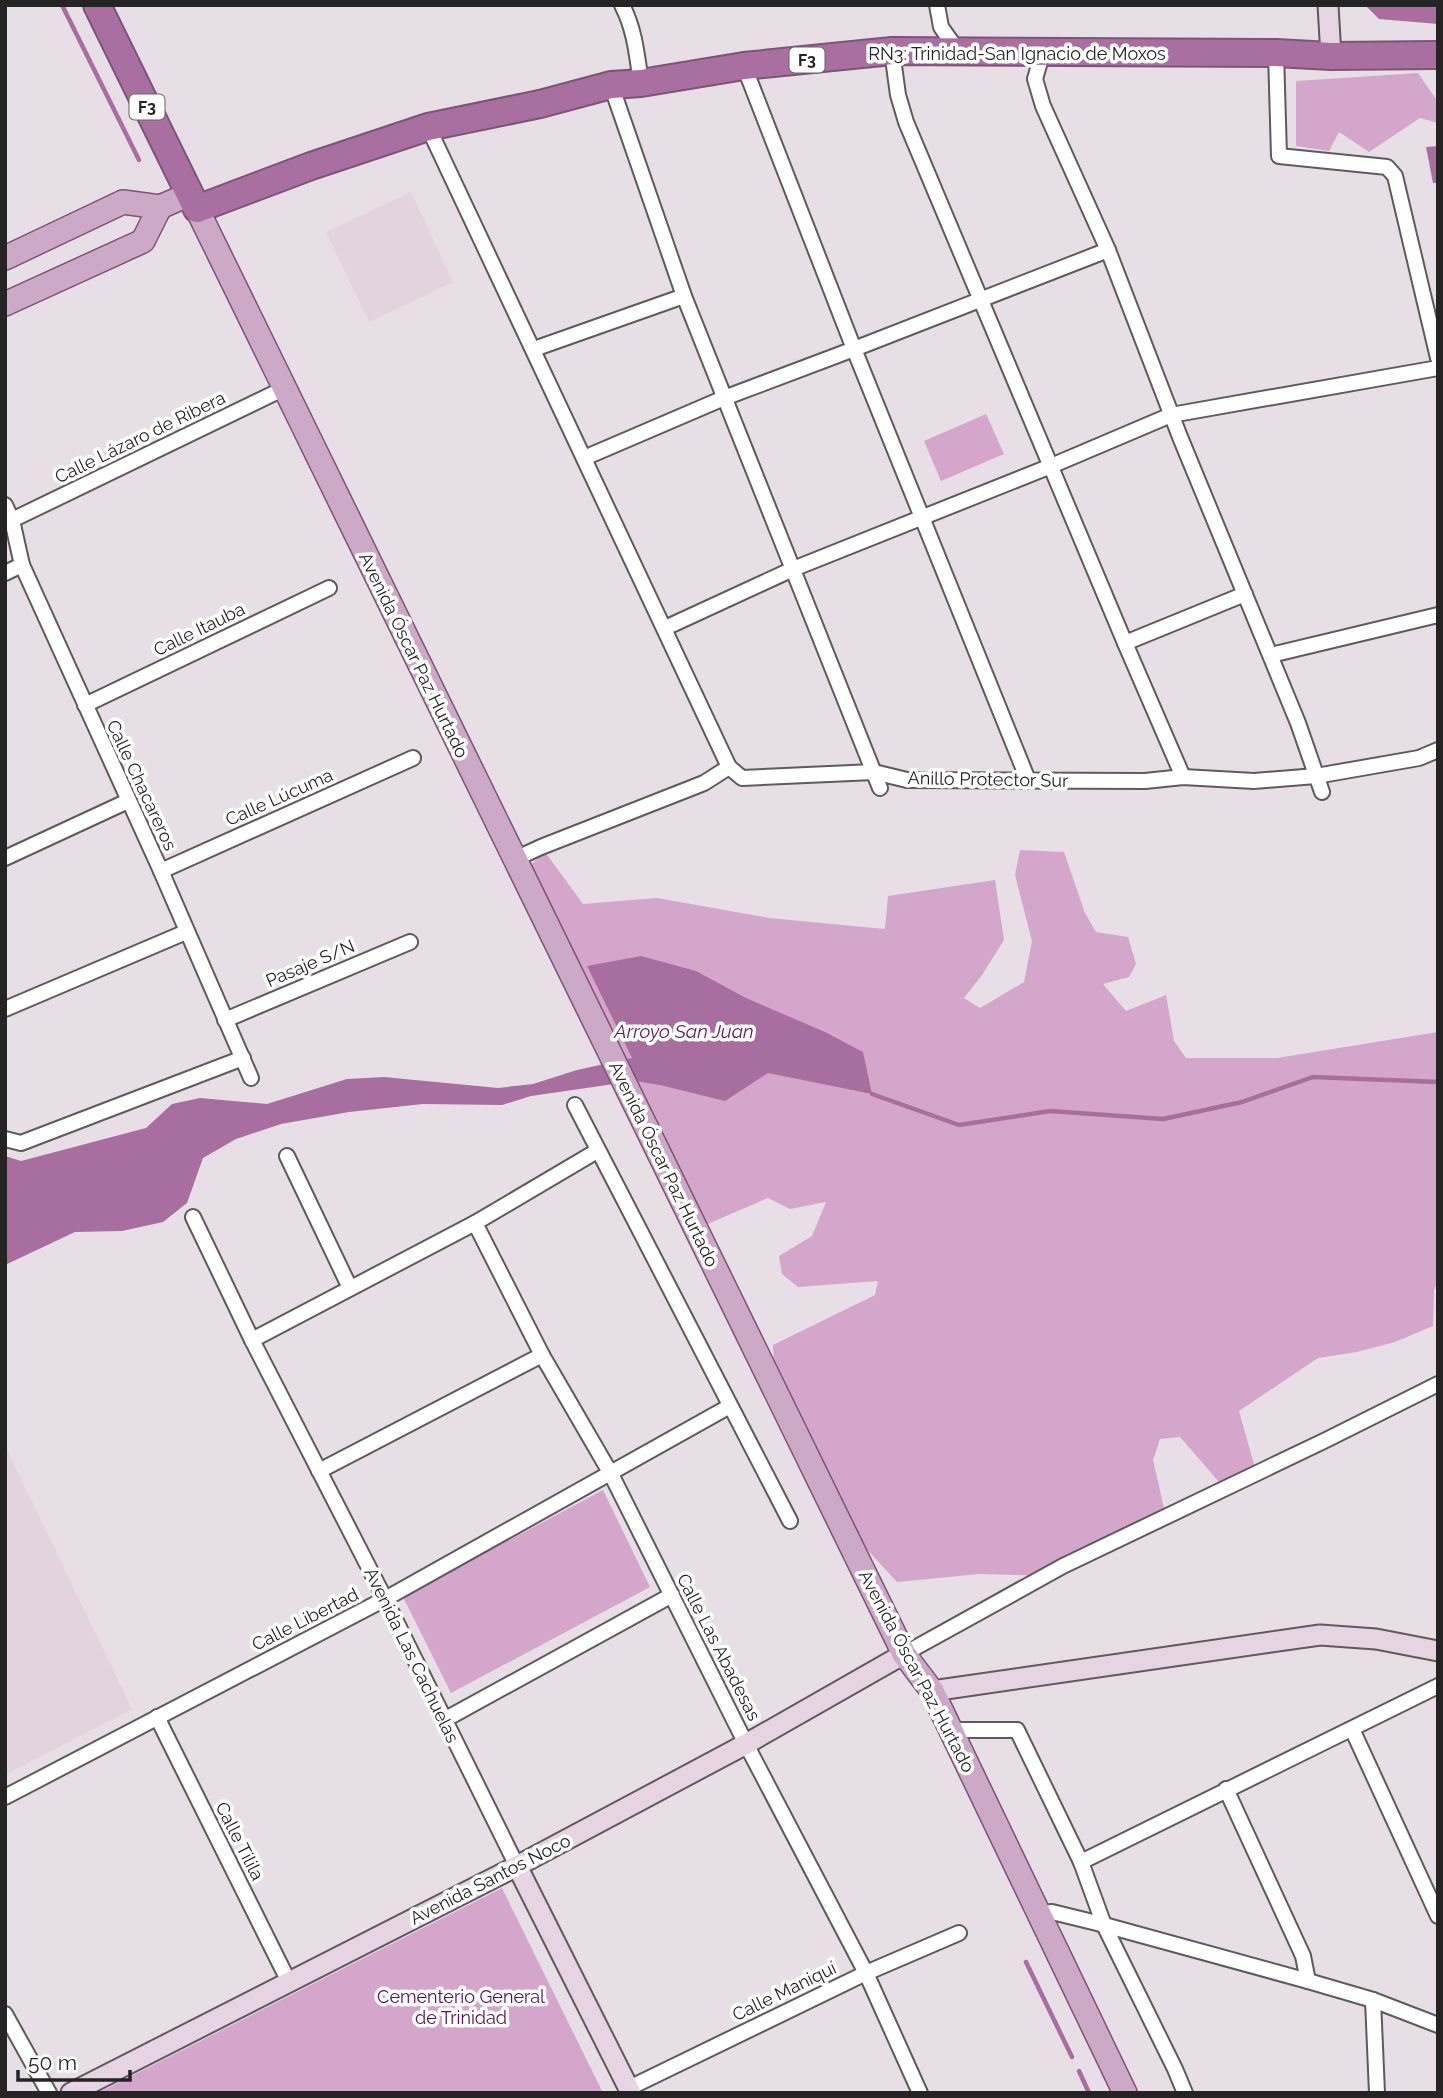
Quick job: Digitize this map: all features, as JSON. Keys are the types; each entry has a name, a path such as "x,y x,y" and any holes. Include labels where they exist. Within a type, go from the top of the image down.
{"highway":[{"name":"Avenida Óscar Paz Hurtado","path":"97,5 193,201"},
{"name":"RN3: Trinidad-San Ignacio de Moxos","path":"193,201 428,127 540,104 611,85 641,83 744,66 892,51 1438,55"}],"main road":[{"path":"1328,5 1331,56"},
{"path":"5,258 123,202 160,207 193,201"},
{"name":"Avenida Óscar Paz Hurtado","path":"193,201 904,1654 932,1691 1046,1913 1125,2093"},
{"path":"5,303 143,241 160,207"},
{"path":"932,1691 1321,1635 1376,1639 1438,1651"},
{"name":"Avenida Santos Noco","path":"71,2093 517,1866 746,1744 904,1654"},
{"name":"Avenida Las Cachuelas","path":"517,1866 630,2091"}],"street":[{"path":"622,5 630,19 636,43 641,83"},
{"path":"937,5 941,27 958,51"},
{"path":"892,51 898,95 906,122 1183,777"},
{"path":"1043,51 1035,79 1043,106 1108,250 1171,415 1298,723 1322,792"},
{"path":"1276,54 1279,156 1387,167 1395,176 1438,358"},
{"path":"744,66 854,349 1028,780"},
{"path":"611,85 684,296 880,788"},
{"path":"428,127 729,767 704,783 515,859"},
{"path":"584,458 724,398 1108,250"},
{"path":"534,349 684,296"},
{"path":"664,628 793,569 1171,415 1438,368"},
{"name":"Calle Lázaro de Ribera","path":"12,520 285,388"},
{"name":"Calle Chacareros","path":"5,505 12,520 22,565 161,871 251,1078"},
{"path":"5,573 22,565"},
{"name":"Calle Itauba","path":"85,705 330,589"},
{"path":"1125,643 1245,594"},
{"path":"1271,655 1438,615"},
{"name":"Anillo Protector Sur","path":"729,767 742,778 874,772 907,780 1145,781 1183,777 1254,781 1317,776 1419,758 1438,750"},
{"name":"Calle Lúcuma","path":"161,871 412,758"},
{"path":"5,859 128,801"},
{"path":"5,1009 186,932"},
{"name":"Pasaje S/N","path":"225,1020 410,942"},
{"path":"5,1139 21,1143 243,1058"},
{"path":"575,1105 790,1521"},
{"path":"252,1340 475,1223 597,1151"},
{"path":"287,1156 351,1288"},
{"name":"Avenida Las Cachuelas","path":"192,1217 517,1866"},
{"name":"Calle Las Abadesas","path":"475,1223 542,1355 611,1474 746,1744 866,1973 920,2093"},
{"path":"319,1471 542,1355"},
{"path":"904,1654 1063,1566 1438,1384"},
{"name":"Calle Libertad","path":"5,1797 385,1599 730,1406"},
{"path":"444,1720 672,1595"},
{"path":"1080,1862 1438,1686"},
{"name":"Calle Tilila","path":"157,1717 289,1982"},
{"path":"1352,1729 1438,1916"},
{"path":"951,1730 1017,1730 1080,1862 1100,1924 1185,2093"},
{"path":"1226,1789 1303,1956 1308,1981"},
{"path":"1046,1913 1100,1924 1308,1981 1373,2000 1438,2025"},
{"name":"Calle Maniquí","path":"630,2091 866,1973 958,1933"},
{"path":"1373,2000 1377,2093"},
{"path":"5,2014 49,2093"}],"shaded area":[{"path":"411,192 453,282 369,322 326,232"},
{"path":"5,1446 132,1709 5,1775"}],"green space":[{"path":"1418,73 1438,102 1438,123 1420,118 1369,152 1339,132 1329,151 1296,146 1296,81"},
{"path":"986,414 1004,454 941,481 924,441"},
{"path":"1020,850 1064,852 1085,913 1096,932 1128,937 1136,964 1129,977 1103,984 1126,1011 1166,995 1174,1041 1186,1058 1277,1058 1438,1032 1438,1280 1434,1290 1433,1326 1395,1342 1318,1358 1239,1411 1255,1468 1220,1483 1180,1437 1160,1439 1153,1460 1166,1517 1049,1576 979,1574 897,1582 851,1532 774,1367 773,1345 875,1295 878,1281 798,1287 782,1274 779,1256 812,1236 826,1202 790,1209 768,1198 703,1226 526,869 545,852 583,904 657,898 769,918 885,929 888,896 995,880 1004,940 964,998 980,1008 1024,982 1032,941 1015,875"},
{"path":"603,1490 650,1587 451,1693 403,1597"},
{"name":"Cementerio General de Trinidad","path":"502,1888 603,2093 98,2093"}],"water":[{"path":"1365,5 1438,5 1438,24 1379,19"},
{"path":"1438,146 1438,183 1433,183 1426,147"},
{"name":"Arroyo San Juan","path":"641,956 696,971 746,998 825,1032 863,1052 872,1094 768,1073 725,1101 635,1081 531,1096 502,1105 423,1104 349,1112 281,1124 236,1139 203,1158 187,1203 163,1222 122,1231 75,1232 5,1265 5,1156 21,1161 146,1128 172,1104 200,1098 267,1104 347,1079 384,1077 498,1088 533,1084 577,1070 632,1058 587,966"}],"waterway":[{"path":"62,5 139,160"},
{"name":"Arroyo San Juan","path":"872,1094 959,1125 1050,1111 1163,1119 1242,1102 1313,1077 1438,1082"},
{"path":"1026,1962 1072,2057"},
{"path":"1079,2071 1089,2093"}]}
